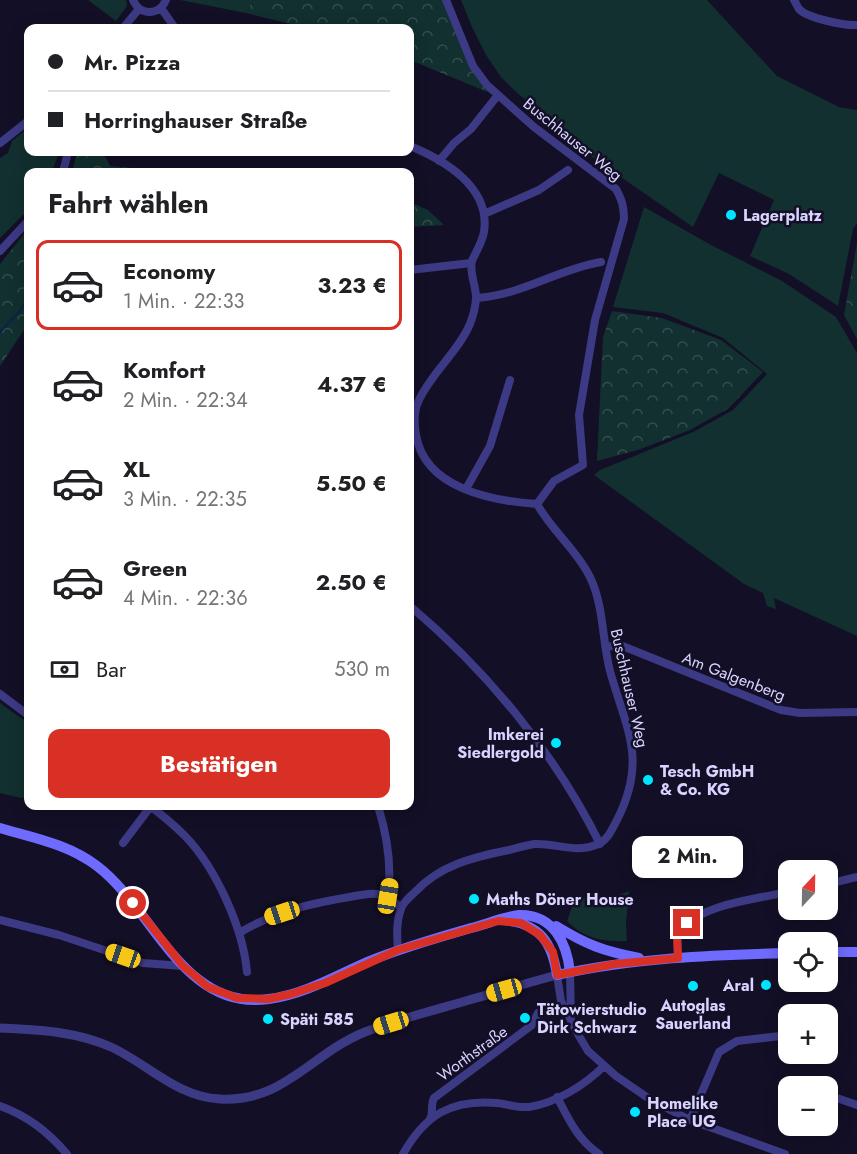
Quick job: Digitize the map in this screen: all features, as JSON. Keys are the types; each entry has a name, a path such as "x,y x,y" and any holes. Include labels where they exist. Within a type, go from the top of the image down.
{"main road":[{"path":"0,828 77,852 99,867 117,885 183,966 203,983 220,993 237,998 268,999 325,983 398,950 519,915 535,916 597,948 651,960"},
{"path":"535,916 552,926 563,941 568,953 570,972"},
{"path":"498,921 521,923 540,935 553,952 557,975 651,960 778,953"},
{"path":"838,952 857,952"}],"street":[{"path":"133,0 139,9 149,13 161,8 166,0"},
{"name":"Buschhauser Weg","path":"446,0 473,66 487,85 534,127 616,189 624,208 624,219 595,320 579,415 583,465 554,481 537,504 546,520 581,562 590,578 598,599 610,670 630,732 632,762 630,788 612,831 600,844"},
{"path":"794,0 806,14 857,25"},
{"path":"161,8 172,24"},
{"path":"126,24 139,9"},
{"path":"439,161 454,143 471,129 498,95"},
{"path":"0,143 24,124"},
{"path":"414,148 439,161 467,181 475,191 484,214 484,231 471,263 476,298 470,325 414,401 418,446 426,460 447,480 466,489 504,501 537,504"},
{"name":"Buschhauser Weg","path":"484,214 539,190 568,170"},
{"path":"0,251 24,225"},
{"path":"476,298 493,297 601,262"},
{"path":"414,270 471,263"},
{"path":"466,489 490,446 510,380"},
{"path":"398,950 398,922 401,908 420,886 434,875 460,862 535,844 584,849 600,844 561,777 527,727 476,669 414,610"},
{"name":"Am Galgenberg","path":"606,647 620,645 781,710 800,713 857,712"},
{"path":"0,694 24,712"},
{"path":"123,843 147,810"},
{"path":"155,810 186,836 203,859 222,893 239,933 247,972"},
{"path":"379,810 389,850 388,896"},
{"path":"838,882 857,878"},
{"path":"239,933 259,921 311,903 375,893 388,896 401,908"},
{"path":"678,958 677,933 693,919 732,903 778,894"},
{"path":"0,920 59,935 143,963 183,966"},
{"path":"570,972 571,1021"},
{"path":"0,1028 46,1030 84,1038 111,1047 182,1090 205,1098 236,1099 252,1097 276,1088 340,1044 365,1032 557,975 561,1001 571,1021 588,1051 604,1065 651,1100 690,1120 783,1154"},
{"name":"Worthstraße","path":"402,1154 415,1134 433,1114 434,1098 532,1025 538,1013"},
{"path":"690,1120 718,1052 738,1041 778,1036"},
{"name":"Worthstraße","path":"430,1119 466,1103 527,1107 543,1104 590,1080 604,1065"},
{"path":"557,1097 573,1129 599,1154"},
{"path":"838,1098 857,1105"},
{"path":"0,1106 19,1113 35,1123 67,1154"}],"green space":[{"path":"88,0 126,0 127,6 116,21"},
{"path":"180,0 253,0 246,13"},
{"path":"253,0 442,0 468,64 490,93 414,62 414,24 291,24 246,13"},
{"path":"461,0 707,0 777,76 839,107 857,110 857,223 853,229 838,306 789,274 750,256 774,200 719,173 693,227 592,157 514,90 501,77 486,55"},
{"path":"24,131 24,156 58,156 53,168 24,168 24,214 0,238 0,158 8,153 12,141"},
{"path":"76,156 105,156 110,166 130,168 73,168"},
{"path":"414,204 428,210 444,225 414,227"},
{"path":"644,207 711,245 782,281 836,317 857,353 857,636 774,598 776,609 767,606 763,593 744,584 594,475 600,470 693,432 733,410 767,374 723,338 663,313 613,307"},
{"path":"24,234 24,330 0,366 0,264"},
{"path":"857,243 857,339 844,315"},
{"path":"612,311 662,318 721,340 763,372 729,408 690,430 638,450 597,461 603,337"},
{"path":"0,703 24,720 24,797 0,793"},
{"path":"629,891 627,941 610,941 587,936 567,921 575,899 618,895"}],"waterway":[{"path":"0,332 24,304"}],"place":[{"name":"Lagerplatz","path":"731,215"},
{"name":"Imkerei Siedlergold","path":"556,743"},
{"name":"Tesch GmbH & Co. KG","path":"648,780"},
{"name":"Maths Döner House","path":"474,899"},
{"name":"Aral","path":"766,985"},
{"name":"Autoglas Sauerland","path":"693,986"},
{"name":"Tätowierstudio Dirk Schwarz","path":"525,1018"},
{"name":"Späti 585","path":"268,1019"},
{"name":"Homelike Place UG","path":"635,1112"}],"route":[{"path":"133,903 183,966 198,980 220,993 251,999 268,999 291,994 325,983 398,950 498,921 521,923 540,935 553,952 557,975 615,964 678,958 677,933 687,923"}]}
